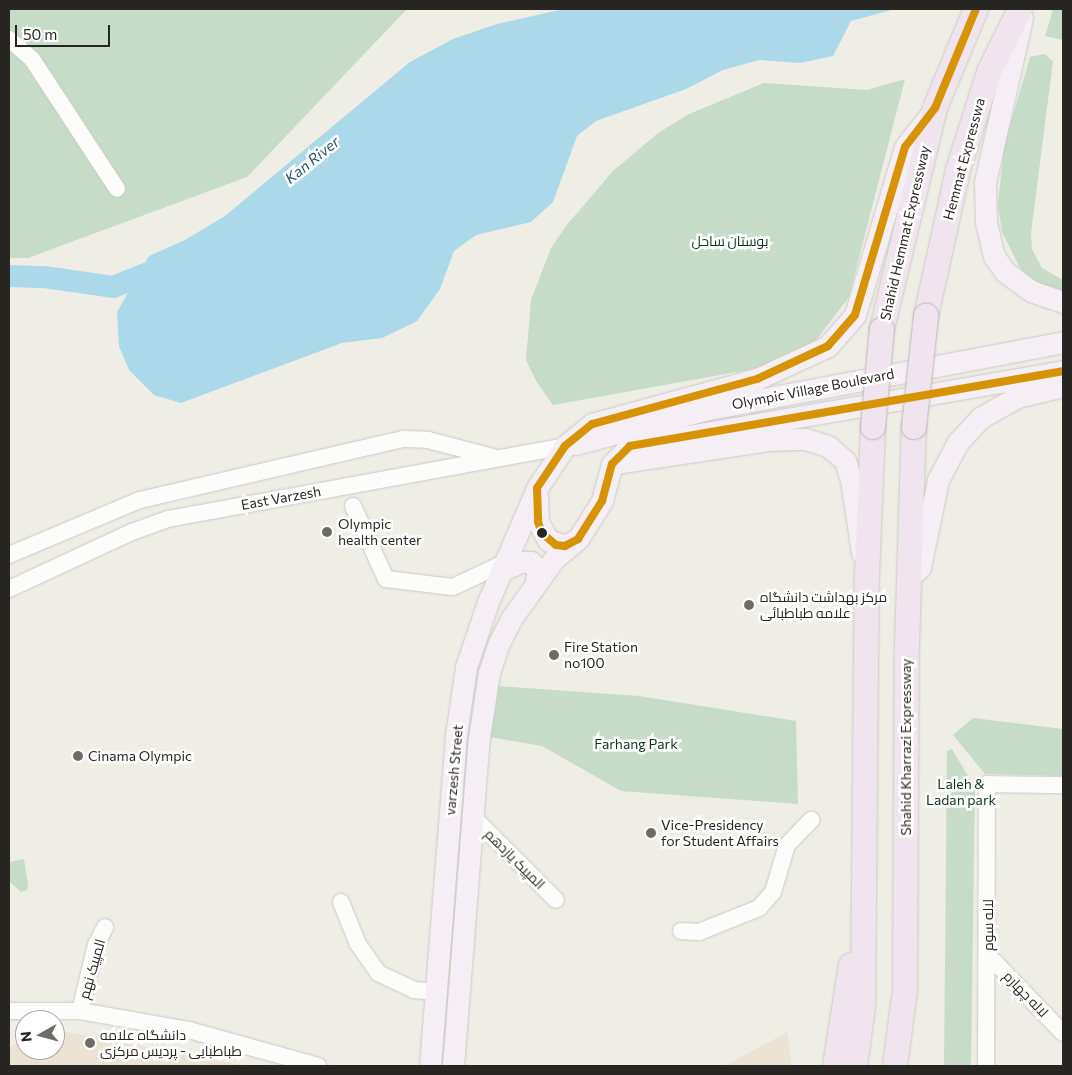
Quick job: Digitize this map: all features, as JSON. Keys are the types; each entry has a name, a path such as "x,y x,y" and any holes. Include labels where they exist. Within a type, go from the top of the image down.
{"highway":[{"name":"Shahid Hemmat Expressway","path":"867,576 874,428 882,329 935,108 976,9"},
{"name":"Hemmat Expresswa","path":"914,426 926,316 958,170 989,72 1020,9"},
{"name":"Shahid Kharrazi Expressway","path":"895,1066 904,990 908,579 914,426"},
{"path":"855,1066 863,1008 867,576"},
{"path":"835,1066 863,892"},
{"path":"904,990 907,1066"}],"main road":[{"path":"1025,9 985,182 986,222 994,256 1005,272 1031,291 1063,302"},
{"name":"varzesh Street","path":"429,1062 437,992 456,735 466,666 488,602 506,565 537,488 565,446 592,424 613,416 757,379 828,346 855,315 905,147 935,108"},
{"name":"Olympic Village Boulevard","path":"565,446 704,410 1063,342"},
{"name":"Olympic Village Boulevard","path":"612,464 630,446 1063,371"},
{"path":"908,579 920,567 938,480 958,442 980,418 1017,397 1063,386"},
{"path":"612,464 768,440 805,439 828,446 845,461 852,480 867,576"},
{"name":"varzesh Street","path":"453,1066 479,738 489,674 507,627 554,559 578,539 602,501 612,464"},
{"path":"537,488 538,522 542,533 556,545 565,546 578,539"},
{"path":"506,565 531,562 538,571 535,586"}],"street":[{"path":"9,39 32,59 117,189"},
{"path":"9,555 140,500 386,443 428,440 498,459"},
{"name":"East Varzesh","path":"9,589 132,532 168,519 565,446"},
{"path":"353,506 386,578 453,587 506,565"},
{"name":"لاله سوم","path":"986,1066 988,955 987,784 1063,785"},
{"name":"المپیک یازدهم","path":"473,817 556,900"},
{"path":"681,931 699,932 759,908 773,892 787,845 811,820"},
{"path":"341,902 358,944 378,973 414,990 437,992"},
{"name":"المپیک نهم","path":"80,1011 96,945 105,927"},
{"name":"لاله چهارم","path":"988,955 1063,1033"},
{"path":"9,1011 80,1011 189,1030 318,1066"}],"shaded area":[{"name":"دانشگاه علامه طباطبایی - پردیس مرکزی","path":"65,1032 246,1066 9,1066 9,1048 15,1044 15,1060 65,1060"},
{"path":"787,1032 792,1066 725,1066"}],"green space":[{"path":"9,9 407,9 247,177 28,258 9,258"},
{"path":"1053,9 1063,9 1063,40 1045,36"},
{"path":"1044,54 1053,61 1031,233 1032,249 1042,268 1063,280 1063,293 1033,281 1020,268 1002,232 998,205 1004,146 1030,57"},
{"name":"بوستان ساحل","path":"905,79 849,297 811,347 759,368 553,405 536,381 526,360 531,300 551,248 566,226 613,171 658,133 689,114 764,83 867,90"},
{"name":"Farhang Park","path":"497,686 639,696 796,721 798,804 621,791 542,746 489,737"},
{"path":"973,718 1063,729 1063,776 985,774 953,735"},
{"name":"Laleh & Ladan park","path":"952,749 975,788 971,1066 944,1066 947,751"},
{"path":"24,859 28,885 27,890 21,892 9,881 9,862"}],"water":[{"path":"564,9 895,9 851,21 833,56 800,63 759,60 723,70 686,89 596,121 577,136 553,202 531,222 476,235 454,251 440,289 417,321 382,338 342,343 181,403 154,395 129,370 119,346 117,312 149,256 185,240 225,216 410,62 453,39 497,24"}],"waterway":[{"name":"Kan River","path":"9,276 44,277 113,287 163,267"}],"transit line":[{"path":"976,9 935,108 905,147 855,315 828,346 757,379 592,424 565,446 537,488 538,522 542,533 556,545 565,546 578,539 602,501 612,464 630,446 1063,371"}],"place":[{"name":"Olympic health center","path":"327,532"},
{"name":"مرکز بهداشت دانشگاه علامه طباطبائی","path":"749,605"},
{"name":"Fire Station no100","path":"554,655"},
{"name":"Cinama Olympic","path":"78,756"},
{"name":"Vice-Presidency for Student Affairs","path":"651,833"},
{"name":"دانشگاه علامه طباطبایی - پردیس مرکزی","path":"90,1043"}]}
